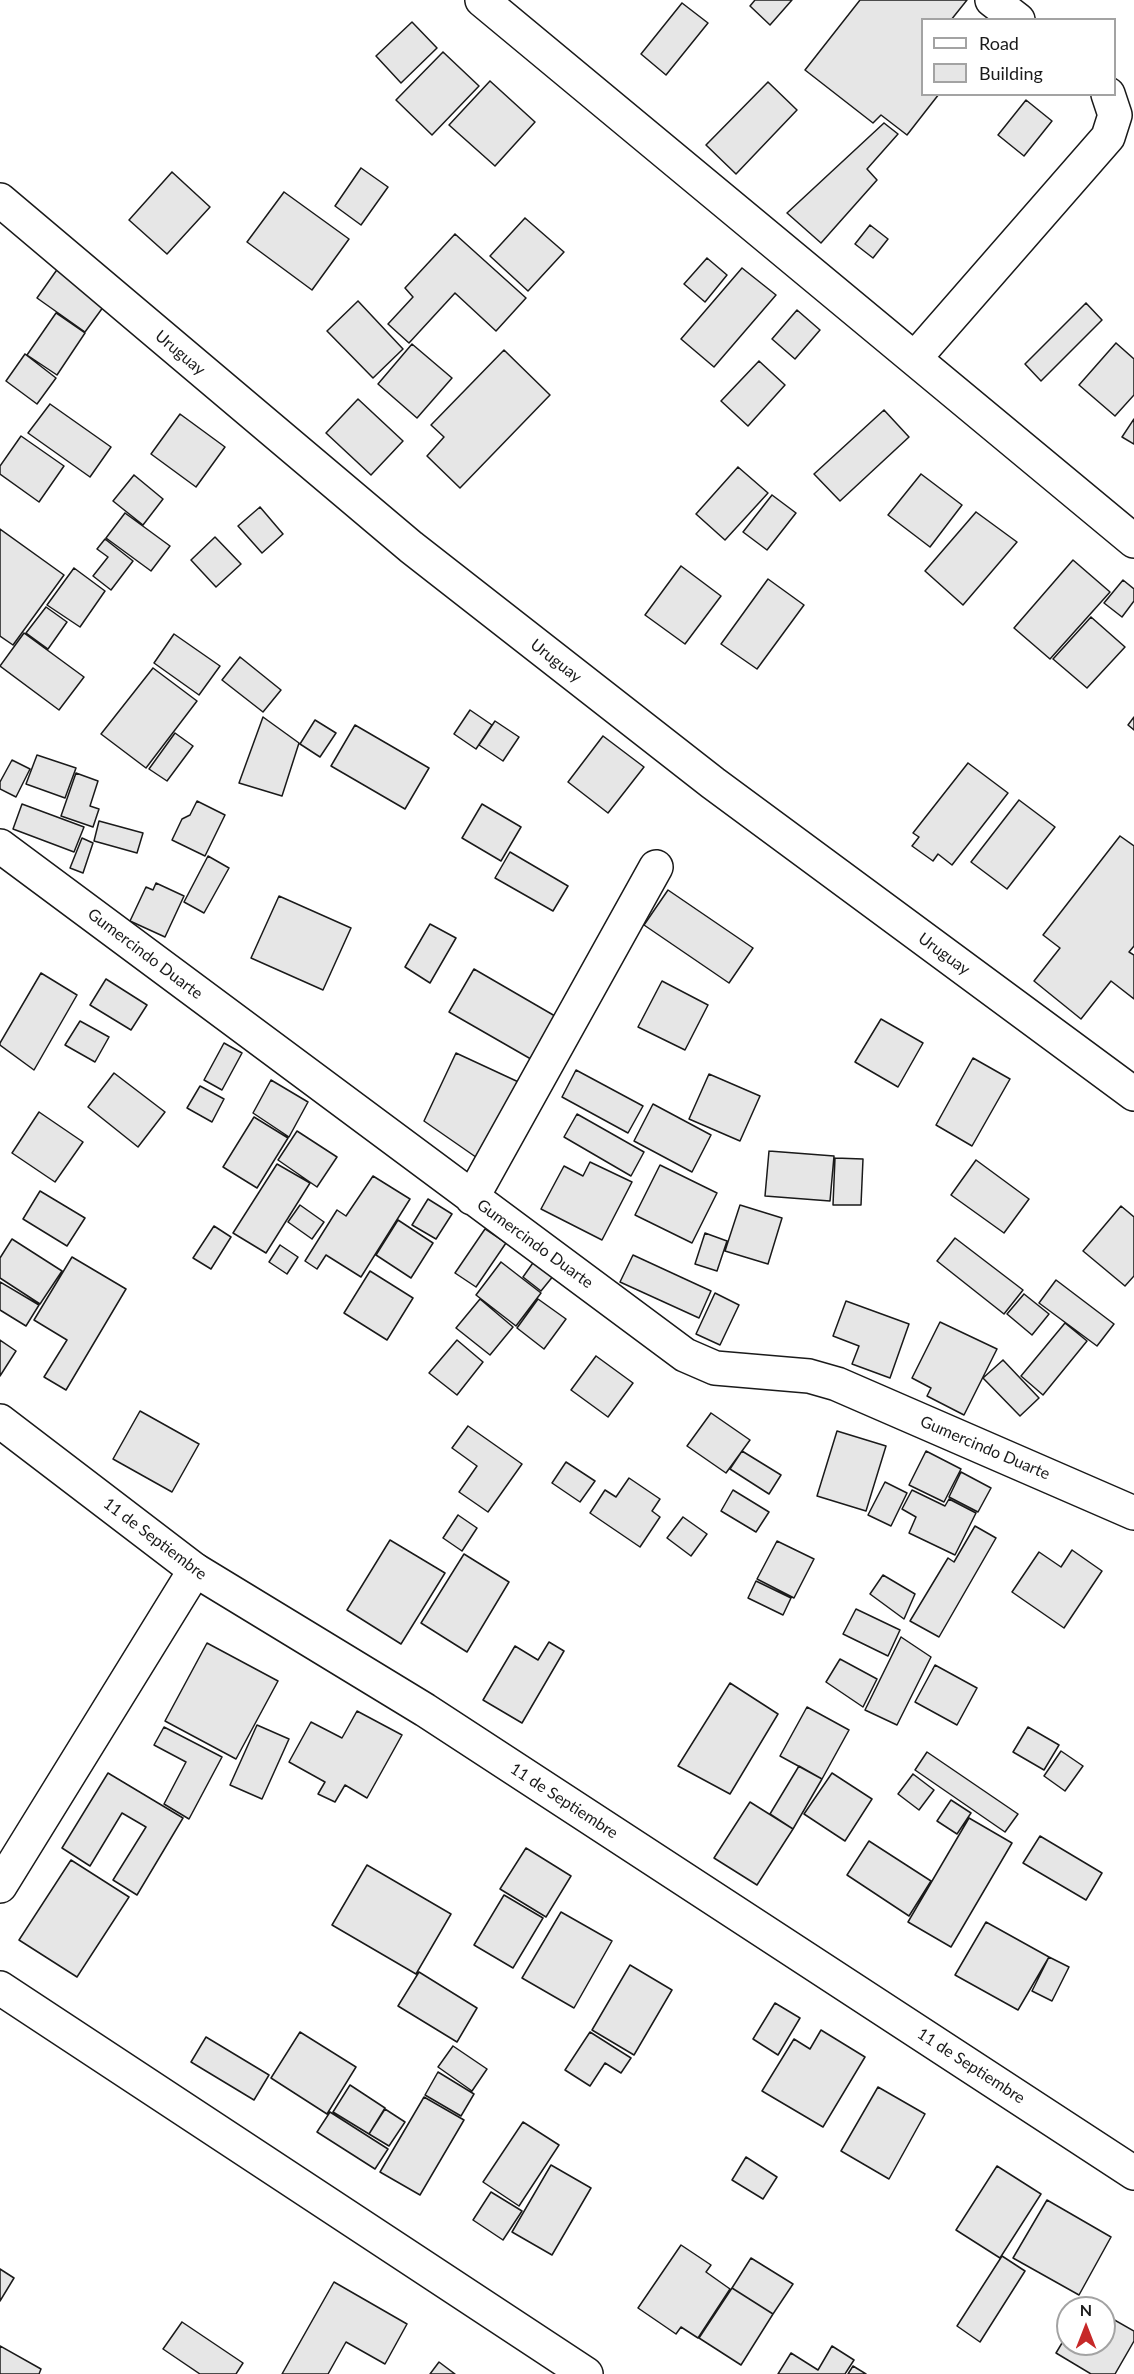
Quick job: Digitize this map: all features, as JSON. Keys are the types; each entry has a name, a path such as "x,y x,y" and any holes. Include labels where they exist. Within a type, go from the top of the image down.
{"street":[{"path":"482,0 1134,541"},
{"path":"992,0 1014,18"},
{"path":"915,358 1108,137 1115,116 1109,96"},
{"name":"Uruguay","path":"0,200 411,547 713,783 1134,1094"},
{"name":"Gumercindo Duarte","path":"0,846 685,1355 716,1368 809,1376 837,1384 1134,1513"},
{"path":"472,1198 656,867"},
{"name":"11 de Septiembre","path":"0,1421 195,1570 425,1710 1134,2173"},
{"path":"0,1886 195,1570"},
{"path":"0,1988 586,2374"}],"building":[{"path":"755,0 792,0 770,25 750,6"},
{"path":"860,0 967,0 953,18 921,18 921,96 937,96 907,135 881,115 873,123 805,70"},
{"path":"682,3 708,23 666,75 641,54"},
{"path":"412,22 437,48 401,83 376,56"},
{"path":"443,52 479,86 432,135 396,100"},
{"path":"490,81 535,122 495,166 449,125"},
{"path":"768,82 797,110 736,174 706,145"},
{"path":"1026,100 1052,121 1024,156 998,135"},
{"path":"884,123 898,134 867,169 877,180 821,243 787,213"},
{"path":"361,168 388,187 361,225 335,206"},
{"path":"172,172 210,207 167,254 129,220"},
{"path":"284,192 349,239 312,290 247,242"},
{"path":"525,218 564,252 528,291 490,256"},
{"path":"870,225 888,239 873,258 855,244"},
{"path":"455,234 526,298 496,331 455,293 409,343 388,324 413,297 405,288"},
{"path":"707,258 727,275 705,302 684,284"},
{"path":"61,264 109,299 85,332 37,298"},
{"path":"742,268 776,295 714,367 681,339"},
{"path":"358,301 403,349 373,378 327,331"},
{"path":"1086,303 1102,320 1041,381 1025,364"},
{"path":"797,310 820,330 795,359 772,339"},
{"path":"56,313 85,333 57,375 27,355"},
{"path":"1116,343 1134,359 1134,395 1115,416 1079,385"},
{"path":"412,344 452,378 417,418 378,384"},
{"path":"504,350 550,395 460,488 427,456 444,437 431,425"},
{"path":"25,354 56,378 37,404 6,381"},
{"path":"759,361 785,385 748,426 721,401"},
{"path":"358,399 403,441 371,475 326,433"},
{"path":"50,404 111,447 90,477 28,433"},
{"path":"884,410 909,437 840,501 814,474"},
{"path":"180,414 225,447 196,487 151,454"},
{"path":"1134,419 1134,444 1122,437"},
{"path":"21,436 64,466 39,502 0,474 0,466"},
{"path":"738,467 768,493 725,540 696,514"},
{"path":"921,474 962,505 930,547 888,515"},
{"path":"134,475 163,499 143,525 113,501"},
{"path":"772,495 796,513 767,550 743,532"},
{"path":"260,507 283,534 262,553 238,526"},
{"path":"976,512 1017,542 963,605 925,571"},
{"path":"125,513 170,546 151,571 106,538"},
{"path":"0,529 64,575 13,645 0,636"},
{"path":"215,537 241,564 216,587 191,560"},
{"path":"105,539 133,561 111,590 93,576 108,557 97,549"},
{"path":"1073,560 1110,592 1050,659 1014,628"},
{"path":"681,566 721,596 685,644 645,615"},
{"path":"74,568 105,591 80,627 47,605"},
{"path":"768,579 804,605 757,669 721,644"},
{"path":"1123,580 1134,589 1134,601 1122,617 1104,603"},
{"path":"46,607 67,622 48,649 26,633"},
{"path":"1091,617 1125,647 1087,688 1053,659"},
{"path":"24,633 84,677 59,710 0,666"},
{"path":"174,634 220,666 199,695 154,663"},
{"path":"240,657 281,690 263,712 222,680"},
{"path":"153,668 197,701 146,768 101,734"},
{"path":"470,710 492,725 476,749 454,734"},
{"path":"263,717 299,743 282,796 239,783"},
{"path":"1134,717 1134,730 1128,725"},
{"path":"315,720 336,733 320,757 300,744"},
{"path":"495,721 519,737 503,761 479,745"},
{"path":"355,725 429,768 405,809 331,766"},
{"path":"175,733 193,746 167,781 149,769"},
{"path":"603,736 644,767 608,813 568,782"},
{"path":"37,755 76,768 65,798 26,784"},
{"path":"12,760 30,769 16,797 0,789 0,782"},
{"path":"968,763 1008,793 952,865 938,854 933,861 912,846 919,837 913,833"},
{"path":"76,773 98,781 90,806 99,809 93,827 61,816"},
{"path":"1019,800 1055,827 1007,889 971,862"},
{"path":"197,801 225,815 205,856 172,840 182,819 190,815"},
{"path":"22,804 84,827 74,852 13,829"},
{"path":"482,804 521,827 501,861 462,838"},
{"path":"99,821 143,833 137,853 94,841"},
{"path":"1120,836 1134,846 1134,946 1129,952 1134,955 1134,999 1111,981 1081,1019 1034,981 1060,948 1043,935"},
{"path":"82,838 93,843 83,873 70,868"},
{"path":"510,852 568,886 553,911 495,878"},
{"path":"208,856 229,868 204,913 184,902"},
{"path":"156,883 184,896 165,937 130,921 146,887 153,890"},
{"path":"668,890 753,948 729,983 644,925"},
{"path":"279,896 351,928 323,990 251,958"},
{"path":"430,924 456,938 430,983 405,967"},
{"path":"474,969 567,1023 543,1066 449,1012"},
{"path":"41,973 77,995 34,1070 0,1043"},
{"path":"106,979 147,1005 131,1030 90,1005"},
{"path":"662,981 708,1005 685,1050 638,1027"},
{"path":"881,1019 923,1043 898,1087 855,1062"},
{"path":"80,1021 109,1037 95,1062 65,1045"},
{"path":"224,1043 242,1053 222,1090 204,1080"},
{"path":"456,1053 525,1085 483,1162 424,1121"},
{"path":"973,1058 1010,1079 972,1146 936,1125"},
{"path":"576,1070 643,1106 628,1133 562,1097"},
{"path":"114,1073 165,1112 138,1147 88,1107"},
{"path":"709,1074 760,1096 740,1141 689,1119"},
{"path":"271,1080 308,1102 289,1137 253,1113"},
{"path":"200,1086 224,1099 212,1122 187,1108"},
{"path":"653,1104 711,1135 692,1172 634,1141"},
{"path":"39,1112 83,1142 55,1182 12,1153"},
{"path":"577,1114 644,1152 631,1176 564,1137"},
{"path":"254,1117 288,1138 257,1188 223,1167"},
{"path":"297,1131 337,1157 317,1187 278,1160"},
{"path":"769,1151 834,1156 830,1201 765,1196"},
{"path":"835,1158 863,1159 861,1205 833,1205"},
{"path":"976,1160 1029,1199 1004,1233 951,1195"},
{"path":"590,1162 632,1182 602,1240 541,1209 564,1166 583,1176"},
{"path":"277,1164 310,1183 266,1253 233,1233"},
{"path":"660,1165 717,1193 692,1243 635,1215"},
{"path":"373,1176 410,1199 361,1277 326,1255 317,1269 305,1261 337,1210 346,1216"},
{"path":"40,1191 85,1218 67,1246 23,1219"},
{"path":"428,1199 452,1214 436,1239 412,1225"},
{"path":"300,1205 324,1222 312,1239 288,1222"},
{"path":"740,1205 782,1218 768,1264 725,1251"},
{"path":"1121,1206 1134,1217 1134,1276 1125,1286 1083,1251"},
{"path":"398,1220 433,1243 411,1278 376,1255"},
{"path":"214,1226 231,1237 211,1269 193,1258"},
{"path":"485,1229 506,1243 476,1287 455,1273"},
{"path":"705,1233 727,1241 717,1271 695,1264"},
{"path":"955,1238 1023,1290 1004,1314 937,1261"},
{"path":"12,1239 62,1271 40,1304 0,1278 0,1258"},
{"path":"280,1245 298,1257 287,1274 269,1262"},
{"path":"633,1255 711,1291 699,1318 620,1282"},
{"path":"72,1257 126,1289 66,1390 44,1377 67,1340 34,1320"},
{"path":"535,1260 554,1275 541,1291 523,1277"},
{"path":"501,1262 541,1293 516,1326 476,1295"},
{"path":"370,1271 413,1298 387,1340 344,1313"},
{"path":"1056,1280 1114,1324 1097,1346 1039,1303"},
{"path":"0,1282 39,1305 26,1326 0,1310"},
{"path":"715,1293 739,1305 720,1345 696,1334"},
{"path":"1024,1294 1049,1314 1032,1335 1007,1314"},
{"path":"480,1299 513,1327 490,1355 456,1328"},
{"path":"538,1299 566,1319 544,1349 517,1328"},
{"path":"846,1301 909,1324 890,1378 852,1364 859,1346 833,1336"},
{"path":"940,1322 997,1349 964,1415 927,1396 931,1388 912,1378"},
{"path":"1065,1323 1087,1341 1043,1395 1021,1376"},
{"path":"0,1340 16,1351 0,1376"},
{"path":"457,1340 483,1362 457,1395 429,1373"},
{"path":"596,1356 633,1383 608,1417 571,1390"},
{"path":"1003,1360 1039,1398 1020,1416 983,1378"},
{"path":"140,1411 199,1444 172,1492 113,1459"},
{"path":"711,1413 750,1440 726,1473 687,1446"},
{"path":"468,1426 522,1464 488,1512 459,1492 477,1466 452,1448"},
{"path":"837,1431 886,1446 866,1511 817,1496"},
{"path":"742,1451 781,1475 769,1494 730,1469"},
{"path":"926,1451 961,1469 944,1502 909,1485"},
{"path":"566,1462 595,1481 580,1502 552,1483"},
{"path":"961,1472 991,1488 978,1512 949,1497"},
{"path":"629,1478 660,1499 652,1511 660,1517 640,1547 590,1513 605,1490 616,1497"},
{"path":"885,1482 907,1493 891,1526 868,1515"},
{"path":"733,1490 769,1512 756,1532 721,1511"},
{"path":"912,1490 945,1506 949,1499 976,1513 955,1555 909,1533 916,1517 902,1509"},
{"path":"458,1515 477,1528 462,1551 443,1538"},
{"path":"683,1517 707,1534 691,1556 667,1538"},
{"path":"975,1526 996,1538 939,1637 910,1621 948,1558 954,1562"},
{"path":"390,1540 445,1573 401,1644 347,1610"},
{"path":"777,1541 814,1559 794,1598 757,1579"},
{"path":"1072,1550 1102,1571 1064,1628 1012,1592 1039,1552 1061,1567"},
{"path":"464,1554 509,1582 467,1652 421,1623"},
{"path":"883,1575 915,1594 904,1619 870,1594"},
{"path":"756,1581 791,1598 783,1615 748,1598"},
{"path":"856,1609 900,1630 888,1656 843,1634"},
{"path":"901,1637 931,1657 897,1725 865,1710"},
{"path":"549,1642 564,1651 522,1723 483,1700 515,1646 538,1660"},
{"path":"207,1643 278,1681 236,1759 165,1721"},
{"path":"840,1659 877,1679 863,1707 826,1682"},
{"path":"935,1665 977,1688 957,1725 915,1702"},
{"path":"730,1683 778,1714 730,1794 678,1766"},
{"path":"807,1707 849,1730 822,1779 780,1756"},
{"path":"357,1711 402,1735 367,1798 345,1785 335,1802 318,1794 325,1782 289,1762 311,1722 342,1738"},
{"path":"257,1725 289,1739 262,1799 230,1785"},
{"path":"164,1727 222,1757 189,1819 164,1804 186,1762 154,1745"},
{"path":"1028,1727 1059,1745 1044,1770 1013,1752"},
{"path":"1061,1751 1083,1766 1065,1791 1044,1776"},
{"path":"927,1752 1018,1814 1005,1832 915,1770"},
{"path":"799,1766 822,1779 793,1829 770,1814"},
{"path":"108,1773 183,1818 137,1895 113,1880 146,1827 122,1813 90,1866 62,1848"},
{"path":"832,1773 872,1799 845,1841 804,1814"},
{"path":"913,1774 934,1790 919,1810 898,1794"},
{"path":"951,1800 971,1813 957,1834 937,1821"},
{"path":"750,1802 793,1829 757,1885 714,1858"},
{"path":"969,1818 1012,1843 951,1947 908,1922"},
{"path":"1040,1836 1102,1873 1086,1900 1023,1863"},
{"path":"869,1841 931,1881 909,1916 847,1875"},
{"path":"526,1848 571,1876 546,1917 500,1889"},
{"path":"71,1860 129,1897 77,1977 19,1940"},
{"path":"367,1865 451,1914 416,1974 332,1925"},
{"path":"504,1895 543,1918 513,1968 474,1945"},
{"path":"561,1912 612,1941 574,2008 522,1978"},
{"path":"986,1922 1049,1957 1018,2010 955,1975"},
{"path":"1049,1957 1069,1967 1052,2001 1032,1991"},
{"path":"630,1965 672,1990 634,2055 592,2030"},
{"path":"419,1972 477,2008 457,2042 398,2006"},
{"path":"775,2003 800,2018 778,2055 753,2039"},
{"path":"821,2030 865,2057 823,2127 762,2091 794,2039 810,2049"},
{"path":"300,2032 356,2067 327,2114 271,2078"},
{"path":"590,2032 631,2058 621,2073 605,2063 590,2086 565,2070"},
{"path":"206,2037 269,2075 254,2100 191,2062"},
{"path":"453,2046 487,2069 472,2091 438,2067"},
{"path":"438,2072 474,2094 461,2116 425,2095"},
{"path":"350,2085 385,2108 369,2134 333,2112"},
{"path":"878,2087 925,2114 889,2179 841,2151"},
{"path":"424,2097 464,2120 420,2195 380,2172"},
{"path":"385,2109 405,2122 389,2146 369,2134"},
{"path":"330,2112 388,2149 375,2169 317,2132"},
{"path":"523,2122 559,2145 519,2206 483,2182"},
{"path":"746,2157 777,2177 763,2199 732,2180"},
{"path":"551,2165 591,2188 552,2255 512,2232"},
{"path":"997,2166 1041,2194 1000,2258 956,2230"},
{"path":"491,2192 522,2211 503,2240 473,2220"},
{"path":"1047,2200 1111,2237 1079,2295 1013,2258"},
{"path":"681,2245 711,2265 706,2272 730,2289 698,2338 681,2327 676,2334 638,2308"},
{"path":"1002,2256 1025,2271 980,2342 957,2326"},
{"path":"751,2258 793,2284 773,2314 732,2288"},
{"path":"0,2269 14,2278 0,2301"},
{"path":"334,2282 407,2324 385,2364 346,2342 328,2374 282,2374"},
{"path":"732,2288 773,2314 741,2365 699,2338"},
{"path":"1116,2321 1134,2331 1134,2341 1115,2374 1091,2374 1061,2356 1116,2356"},
{"path":"182,2322 243,2363 236,2374 200,2374 163,2349"},
{"path":"0,2346 41,2369 39,2374 0,2374"},
{"path":"832,2346 854,2360 845,2374 778,2374 791,2353 818,2370"},
{"path":"439,2362 455,2374 430,2374"},
{"path":"853,2366 866,2374 848,2374"}]}
